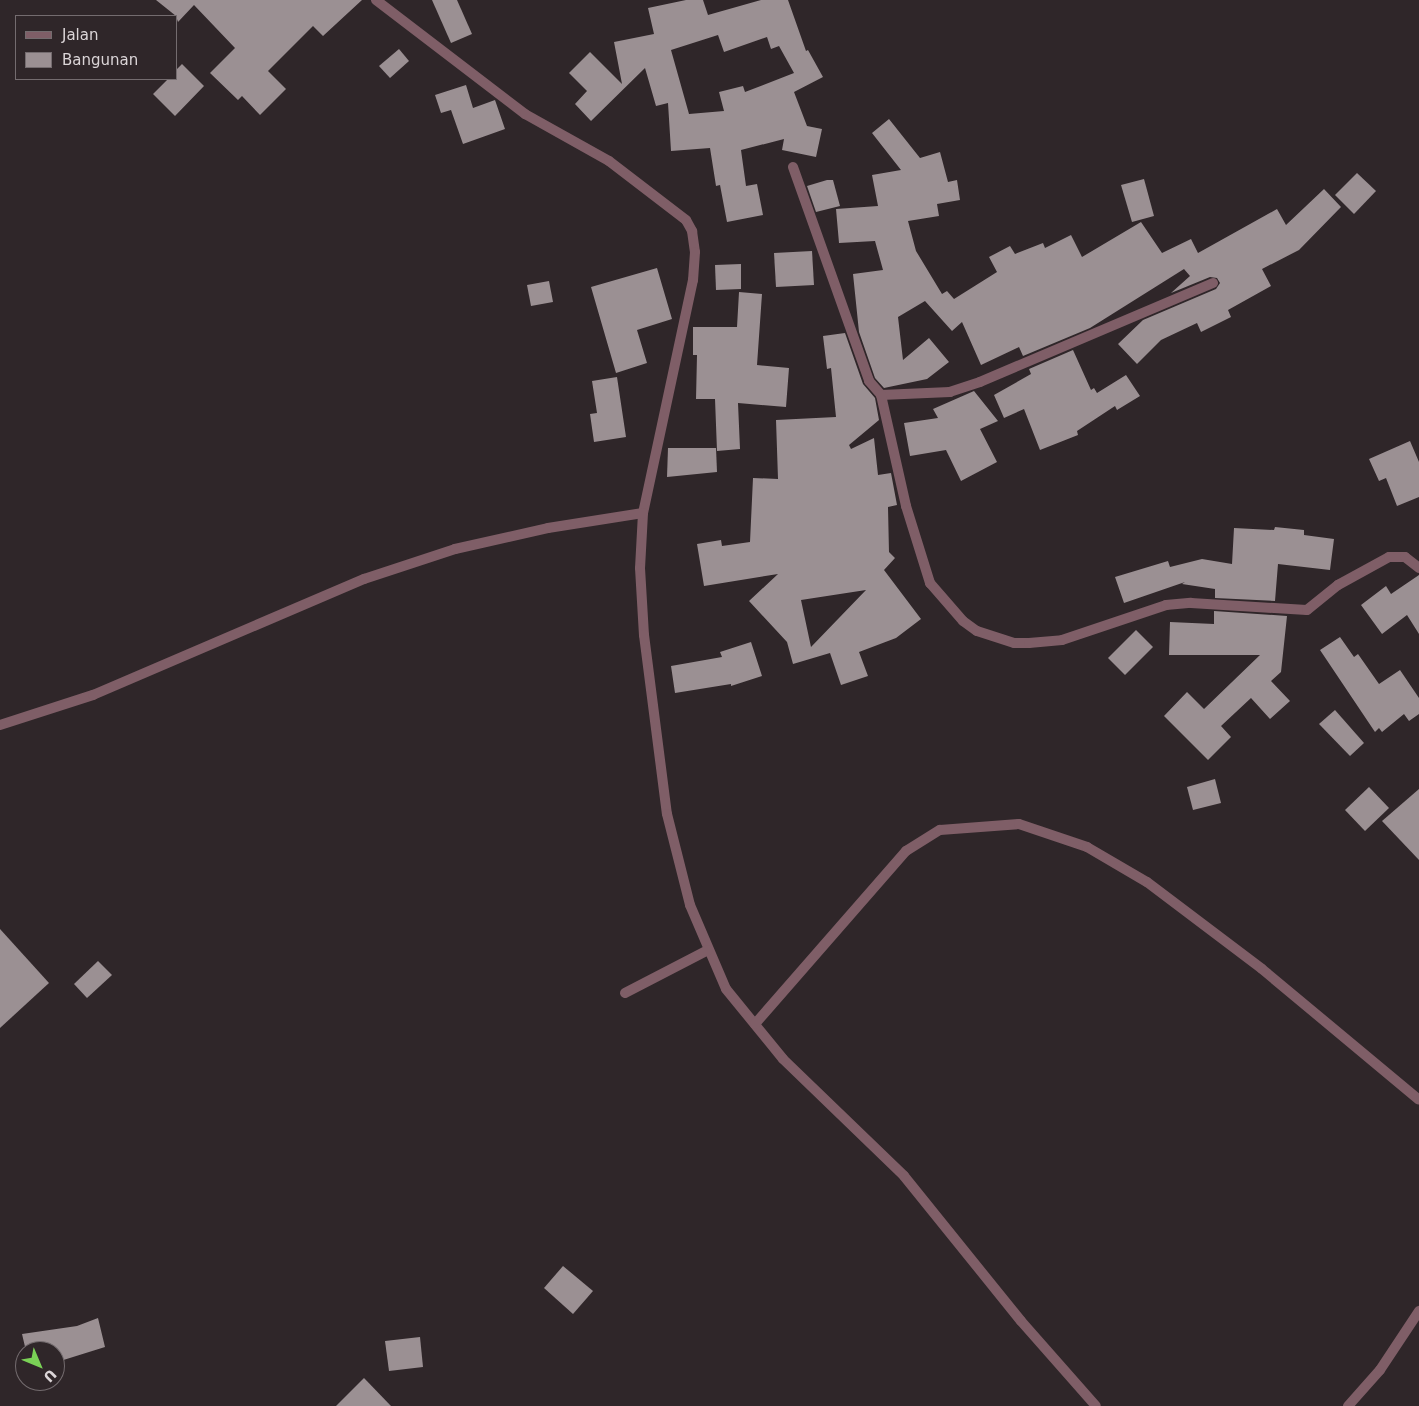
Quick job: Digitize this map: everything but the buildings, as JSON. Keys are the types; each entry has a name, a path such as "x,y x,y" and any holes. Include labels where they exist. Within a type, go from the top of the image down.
{"street":[{"path":"376,0 525,114 609,161 686,220 692,231 696,252 693,280 643,513 640,568 644,635 667,814 690,905 726,989 782,1059 904,1176 1021,1321 1096,1406"},
{"path":"793,168 869,381 881,395 906,506 930,583 963,621 994,637 1014,643 1062,640 1166,605 1191,603 1307,610 1338,586 1388,557 1404,557 1419,568"},
{"path":"881,395 950,392 980,382 1213,283"},
{"path":"0,725 93,695 364,579 455,549 548,528 643,513"},
{"path":"755,1024 906,850 940,830 1019,824 1087,847 1147,882 1262,969 1419,1100"},
{"path":"624,993 708,950"},
{"path":"1348,1406 1380,1370 1419,1311"}]}
